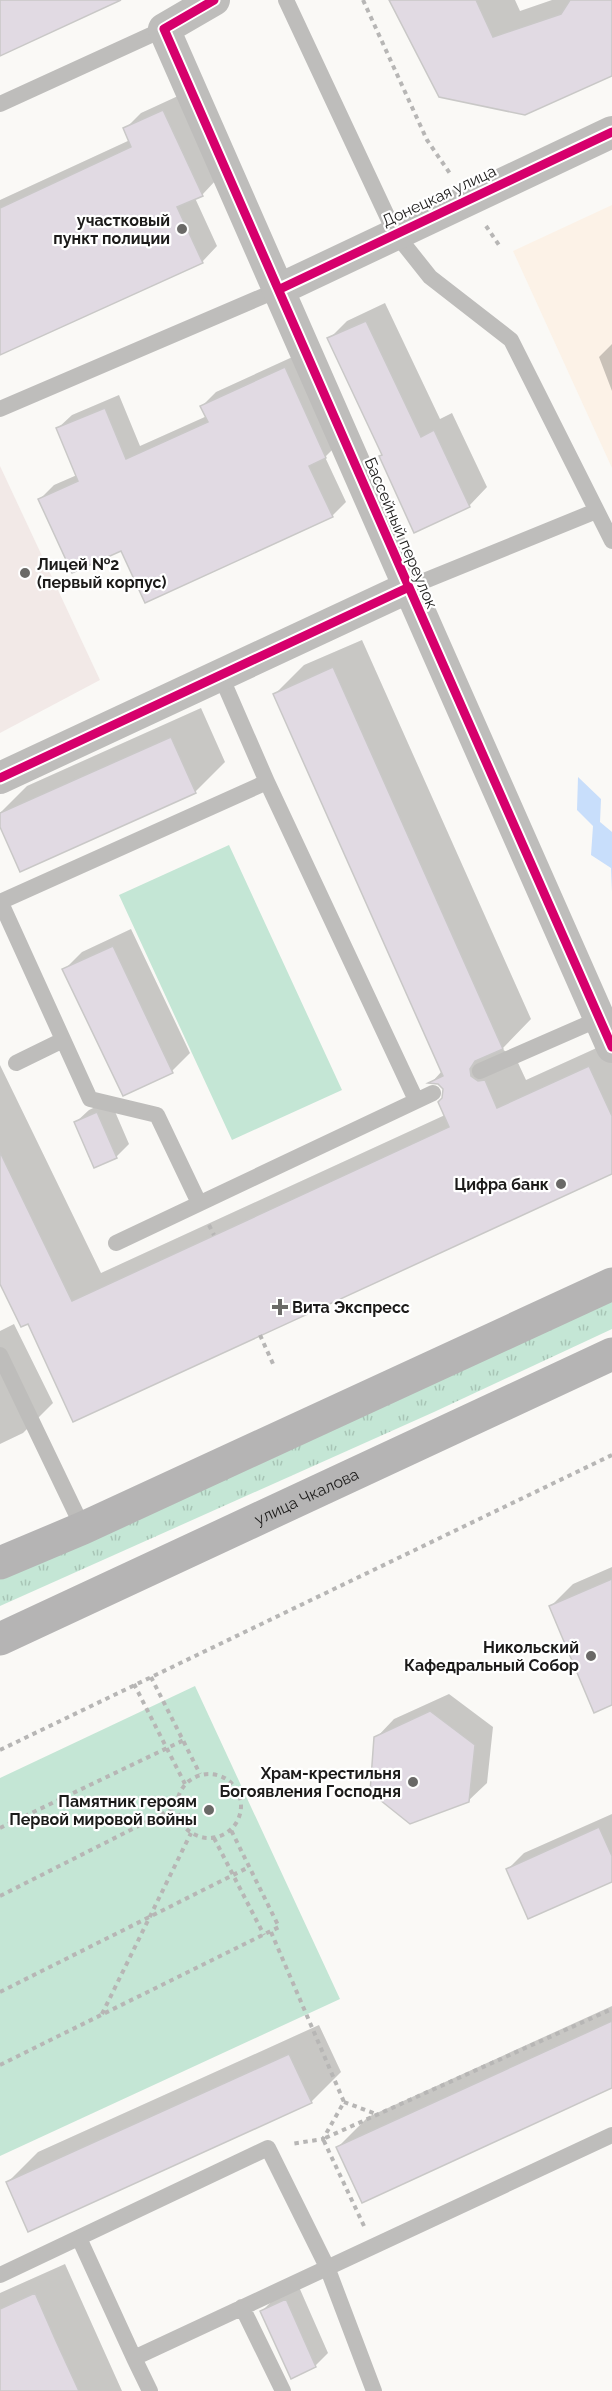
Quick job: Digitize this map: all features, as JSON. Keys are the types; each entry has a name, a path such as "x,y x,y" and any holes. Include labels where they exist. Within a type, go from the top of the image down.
{"main road":[{"path":"0,1563 83,1528 612,1284"},
{"name":"улица Чкалова","path":"0,1640 612,1354"}],"street":[{"path":"164,28 214,0"},
{"name":"Бассейный переулок","path":"164,28 280,289 407,588 612,1047"},
{"name":"Донецкая улица","path":"280,289 612,132"},
{"path":"0,778 407,588"}],"lane":[{"path":"286,0 395,233 430,277 511,340 612,541"},
{"path":"0,104 164,28"},
{"path":"0,410 280,289"},
{"path":"407,588 596,511"},
{"path":"220,674 267,782 416,1100"},
{"path":"199,1203 157,1115 90,1099 0,903 267,782"},
{"path":"480,1071 599,1019"},
{"path":"16,1064 63,1040"},
{"path":"116,1243 433,1093"},
{"path":"0,1355 83,1528"},
{"path":"134,2358 612,2135"},
{"path":"0,2275 268,2148 327,2267 374,2391"},
{"path":"79,2238 150,2391"},
{"path":"242,2307 283,2391"}],"path":[{"path":"363,0 427,140 452,176"},
{"path":"483,221 501,248"},
{"path":"206,1219 214,1235"},
{"path":"260,1335 274,1366"},
{"path":"0,1750 612,1455"},
{"path":"151,1677 200,1774"},
{"path":"134,1684 185,1784"},
{"path":"0,1828 184,1740"},
{"path":"200,1774 217,1774 232,1783 240,1798 240,1815 231,1830 214,1838 202,1838 191,1833 180,1822 176,1808 178,1795 185,1784 200,1774"},
{"path":"0,1896 176,1808"},
{"path":"0,2065 279,1928 231,1830"},
{"path":"102,2015 191,1833"},
{"path":"214,1838 264,1935"},
{"path":"0,1992 249,1867"},
{"path":"271,1932 344,2102 376,2115"},
{"path":"268,2148 323,2139 612,2009"},
{"path":"323,2139 344,2102"},
{"path":"323,2139 374,2246"}],"shaded area":[{"path":"612,205 612,468 513,251"},
{"name":"Лицей №2 (первый корпус)","path":"0,466 100,680 0,733"}],"green space":[{"path":"229,845 342,1090 232,1140 119,895"},
{"path":"612,1300 612,1329 434,1412 0,1606 0,1579"},
{"path":"195,1686 340,1999 0,2156 0,1778"}],"water":[{"path":"578,777 601,799 600,822 612,832 612,892 611,868 591,855 593,826 577,810"}],"building":[{"path":"0,0 121,0 0,56"},
{"path":"389,0 476,0 493,37 561,14 570,0 612,0 612,76 525,115 439,97"},
{"path":"163,110 203,196 177,207 203,263 0,355 0,208 131,147 123,128"},
{"path":"366,321 421,437 434,430 470,507 414,533 379,456 382,455 327,338"},
{"path":"285,367 326,458 309,466 333,517 145,603 121,551 72,573 38,499 78,481 56,428 105,408 126,459 208,422 200,406"},
{"path":"333,667 503,1049 475,1061 470,1069 471,1076 478,1081 485,1080 497,1108 589,1066 612,1116 612,1174 73,1422 28,1324 21,1327 0,1284 0,1152 72,1301 449,1127 438,1102 442,1098 443,1089 438,1084 428,1083 443,1076 273,694"},
{"path":"171,737 196,793 20,872 0,827 0,813"},
{"path":"113,946 173,1073 123,1096 62,969"},
{"path":"97,1112 117,1158 94,1168 74,1122"},
{"name":"Никольский Кафедральный Собор","path":"612,1579 612,1705 594,1713 549,1606"},
{"path":"430,1711 475,1745 469,1802 410,1824 370,1792 374,1737"},
{"path":"599,1827 612,1856 612,1882 528,1919 506,1869"},
{"path":"612,2021 612,2088 362,2203 336,2147"},
{"path":"289,2054 312,2103 28,2232 6,2182"},
{"path":"35,2293 79,2391 0,2391 0,2309"},
{"path":"286,2299 316,2367 291,2379 260,2311"}],"cycle path":[{"path":"214,0 164,29 612,1047"},
{"path":"280,289 612,132"},
{"path":"0,778 407,588"}],"place":[{"name":"участковый пункт полиции","path":"182,229"},
{"name":"Лицей №2 (первый корпус)","path":"25,573"},
{"name":"Цифра банк","path":"561,1184"},
{"name":"Вита Экспресс","path":"280,1307"},
{"name":"Никольский Кафедральный Собор","path":"591,1656"},
{"name":"Храм-крестильня Богоявления Господня","path":"413,1782"},
{"name":"Памятник героям Первой мировой войны","path":"209,1810"}]}
